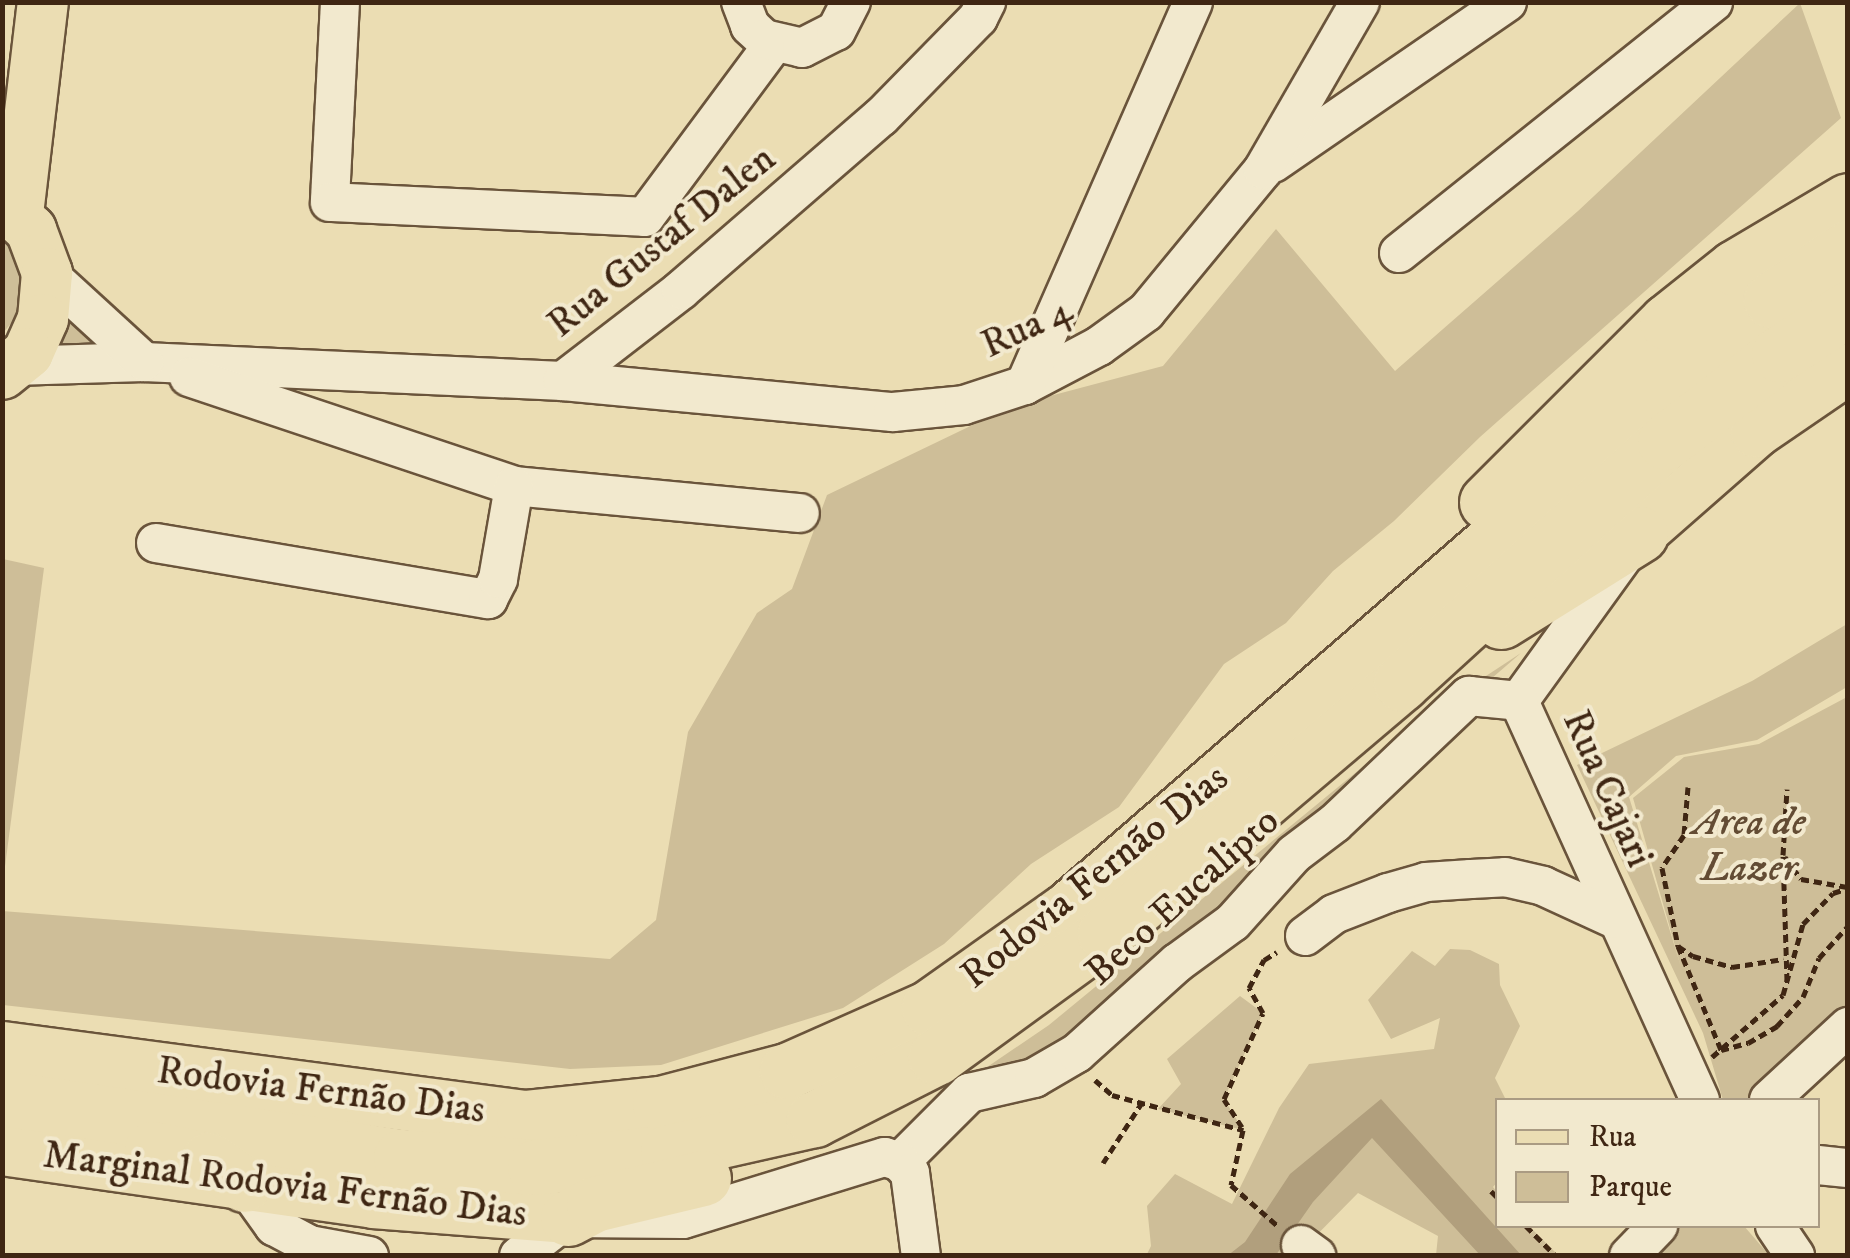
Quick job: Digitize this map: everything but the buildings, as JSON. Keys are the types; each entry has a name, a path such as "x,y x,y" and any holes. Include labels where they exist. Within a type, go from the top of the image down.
{"highway":[{"path":"1275,730 1324,664 1667,322 1736,268 1848,200"},
{"name":"Rodovia Fernão Dias","path":"5,1061 524,1118 660,1104 787,1071 930,1008 1070,908 1771,300 1848,248"},
{"name":"Rodovia Fernão Dias","path":"5,1061 397,1156 535,1167 668,1152 814,1119 936,1057 1106,934 1401,683 1561,532 1664,442 1779,354 1848,309"},
{"path":"1401,683 1640,534"},
{"path":"568,1218 594,1204 796,1156 848,1132 936,1057"},
{"path":"2,1117 208,1160 244,1184"}],"main road":[{"path":"8,370 28,353 43,319 48,273 32,230 10,208 43,2"},
{"path":"1640,534 1756,432 1848,369"},
{"name":"Marginal Rodovia Fernão Dias","path":"2,1150 372,1204 568,1218"}],"street":[{"path":"340,2 330,202 646,218 774,43"},
{"path":"740,2 750,26 774,43 802,48 836,31 856,6"},
{"name":"Rua Gustaf Dalen","path":"8,370 144,362 563,381 681,290 881,118 978,18 986,2"},
{"path":"1026,385 1193,2"},
{"name":"Rua 4","path":"563,381 893,412 964,404 1026,385 1099,346 1146,312 1263,170 1360,2"},
{"path":"1263,170 1506,2"},
{"path":"1399,253 1712,2"},
{"path":"48,273 144,362 514,486 800,513"},
{"path":"156,543 488,599 498,579 514,486"},
{"name":"Rua Cajari","path":"1640,534 1561,637 1520,701 1698,1096"},
{"name":"Beco Eucalipto","path":"885,1160 969,1093 1034,1078 1069,1058 1177,963 1234,922 1294,854 1335,823 1468,696 1520,701"},
{"path":"1306,936 1334,914 1388,893 1426,882 1471,878 1505,877 1543,886 1616,919"},
{"path":"1772,1098 1848,1028"},
{"path":"519,1256 568,1218 683,1219 885,1160 910,1172 921,1256"},
{"path":"1820,1165 1848,1168"},
{"path":"244,1184 274,1226 310,1245 369,1256"},
{"path":"1629,1256 1656,1228"},
{"path":"1776,1228 1796,1256"}],"path":[{"path":"1688,787 1684,834 1662,868 1678,946 1721,1050"},
{"path":"1787,789 1783,855 1783,959 1787,984"},
{"path":"1783,855 1801,879 1848,888"},
{"path":"1698,1096 1712,1057 1783,995 1803,924 1834,892 1848,888"},
{"path":"1721,1050 1758,1038 1777,1026 1802,997 1819,958 1848,926"},
{"path":"1306,936 1264,960 1248,988 1263,1014 1224,1099 1243,1130 1232,1185 1308,1250"},
{"path":"1678,946 1694,956 1732,967 1783,959"},
{"path":"1069,1058 1112,1096 1243,1130"},
{"path":"1103,1164 1141,1104"},
{"path":"1491,1191 1495,1195"},
{"path":"1528,1228 1556,1256"}],"green space":[{"path":"1800,3 1841,118 1480,437 1394,521 1333,571 1286,623 1224,664 1119,807 1031,864 944,944 843,1008 661,1065 570,1069 3,1005 2,911 610,959 656,920 688,732 757,613 792,589 827,495 1012,406 1163,366 1276,229 1395,371 1578,211"},
{"path":"3,230 15,241 26,280 18,315 3,333"},
{"path":"53,299 113,346 44,355"},
{"path":"2,559 44,568 3,882"},
{"name":"Area de Lazer","path":"1847,624 1847,687 1757,740 1676,756 1629,797 1681,967 1633,798 1684,757 1759,744 1847,697 1847,1008 1757,1098 1722,1098 1703,1033 1577,765 1752,681"},
{"path":"1521,653 1027,1080 930,1106 1049,1025 1422,718"},
{"path":"1450,949 1470,950 1499,964 1500,985 1520,1026 1495,1078 1505,1098 1495,1098 1495,1228 1531,1228 1558,1255 1436,1255 1438,1236 1358,1193 1297,1255 1146,1256 1151,1246 1147,1206 1175,1174 1232,1204 1279,1108 1309,1064 1434,1049 1440,1018 1391,1039 1368,1000 1412,951 1435,966"},
{"path":"1240,996 1263,1013 1224,1099 1243,1130 1158,1109 1181,1084 1167,1059"},
{"path":"1679,1228 1746,1228 1769,1255 1650,1256"}],"shaded area":[{"path":"1381,1099 1521,1255 1480,1255 1372,1138 1313,1202 1276,1255 1227,1256 1245,1242 1290,1174"}]}
